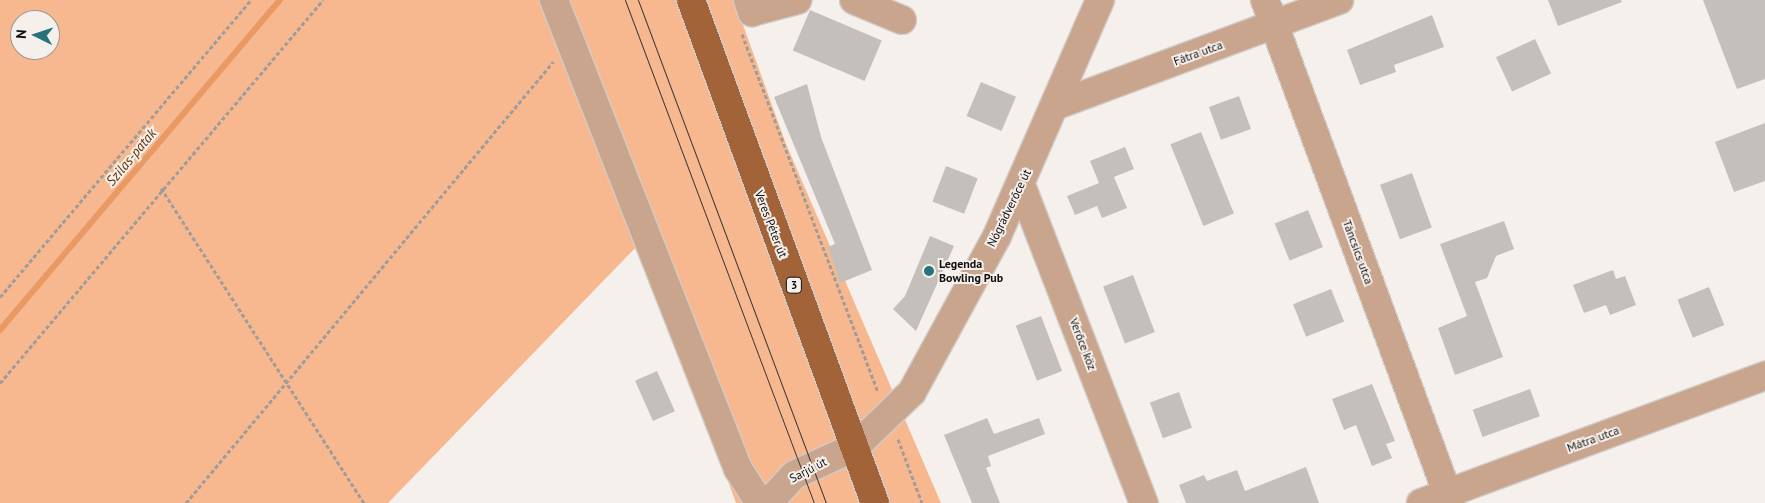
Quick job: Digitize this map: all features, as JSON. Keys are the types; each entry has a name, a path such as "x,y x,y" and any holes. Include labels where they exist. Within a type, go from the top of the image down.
{"main road":[{"name":"Veres Péter út","path":"691,0 875,503"}],"street":[{"path":"554,0 738,469 760,503"},
{"path":"748,0 752,12 796,0"},
{"path":"854,0 902,20"},
{"name":"Nógrádverőce út","path":"855,447 912,392 1022,185 1100,0"},
{"name":"Fátra utca","path":"1057,105 1269,12 1339,0"},
{"name":"Táncsics utca","path":"1269,12 1450,498"},
{"name":"Verőce köz","path":"1022,185 1144,503"},
{"name":"Mátra utca","path":"1420,503 1450,498 1765,376"},
{"name":"Sarjú út","path":"768,503 794,475 855,447"}],"path":[{"path":"0,297 251,0"},
{"path":"0,383 162,188 324,0"},
{"path":"740,27 922,503"},
{"path":"186,503 286,380 570,43"},
{"path":"162,188 364,503"}],"shaded area":[{"path":"0,0 734,0 786,144 941,503 736,503 640,243 388,503 0,503"}],"building":[{"path":"1548,0 1621,0 1622,2 1558,26"},
{"path":"1703,0 1765,0 1765,79 1737,89"},
{"path":"810,10 882,40 865,81 793,51"},
{"path":"1432,15 1444,47 1394,65 1396,72 1360,85 1347,50"},
{"path":"1535,39 1551,73 1512,92 1496,57"},
{"path":"981,82 1016,97 1002,131 967,116"},
{"path":"807,84 821,137 872,270 840,283 828,247 835,244 774,97"},
{"path":"1239,96 1251,129 1221,140 1209,107"},
{"path":"1765,123 1765,181 1734,192 1715,142"},
{"path":"1201,132 1234,214 1203,226 1170,144"},
{"path":"1125,147 1134,169 1114,177 1127,208 1102,218 1097,206 1075,215 1067,196 1099,183 1090,161"},
{"path":"946,166 978,178 964,214 932,201"},
{"path":"1412,173 1432,228 1400,239 1380,185"},
{"path":"1308,210 1323,247 1290,261 1275,223"},
{"path":"1504,221 1514,249 1496,256 1487,278 1475,282 1503,357 1455,375 1438,328 1467,316 1440,244"},
{"name":"Legenda Bowling Pub","path":"930,236 954,246 916,331 893,309 905,296"},
{"path":"1613,270 1616,279 1625,276 1636,305 1610,315 1606,305 1584,313 1573,285"},
{"path":"1133,275 1155,332 1125,343 1103,286"},
{"path":"1709,287 1724,325 1693,338 1677,300"},
{"path":"1331,289 1344,321 1306,337 1293,304"},
{"path":"1041,316 1062,371 1037,381 1016,326"},
{"path":"657,371 675,411 653,421 635,381"},
{"path":"1372,384 1395,441 1386,444 1392,458 1372,466 1356,425 1344,430 1332,399"},
{"path":"1530,389 1540,416 1483,437 1473,410"},
{"path":"1179,392 1192,428 1163,438 1150,403"},
{"path":"987,418 994,434 1039,418 1045,434 988,456 991,466 986,468 1000,503 972,503 944,435"},
{"path":"1306,467 1319,503 1186,503 1179,485 1204,475 1207,481 1237,470 1245,491"}],"waterway":[{"name":"Szilas-patak","path":"0,330 280,0"}],"tram line":[{"path":"625,0 814,503"},
{"path":"638,0 826,503"}],"place":[{"name":"Legenda Bowling Pub","path":"929,271"}]}
